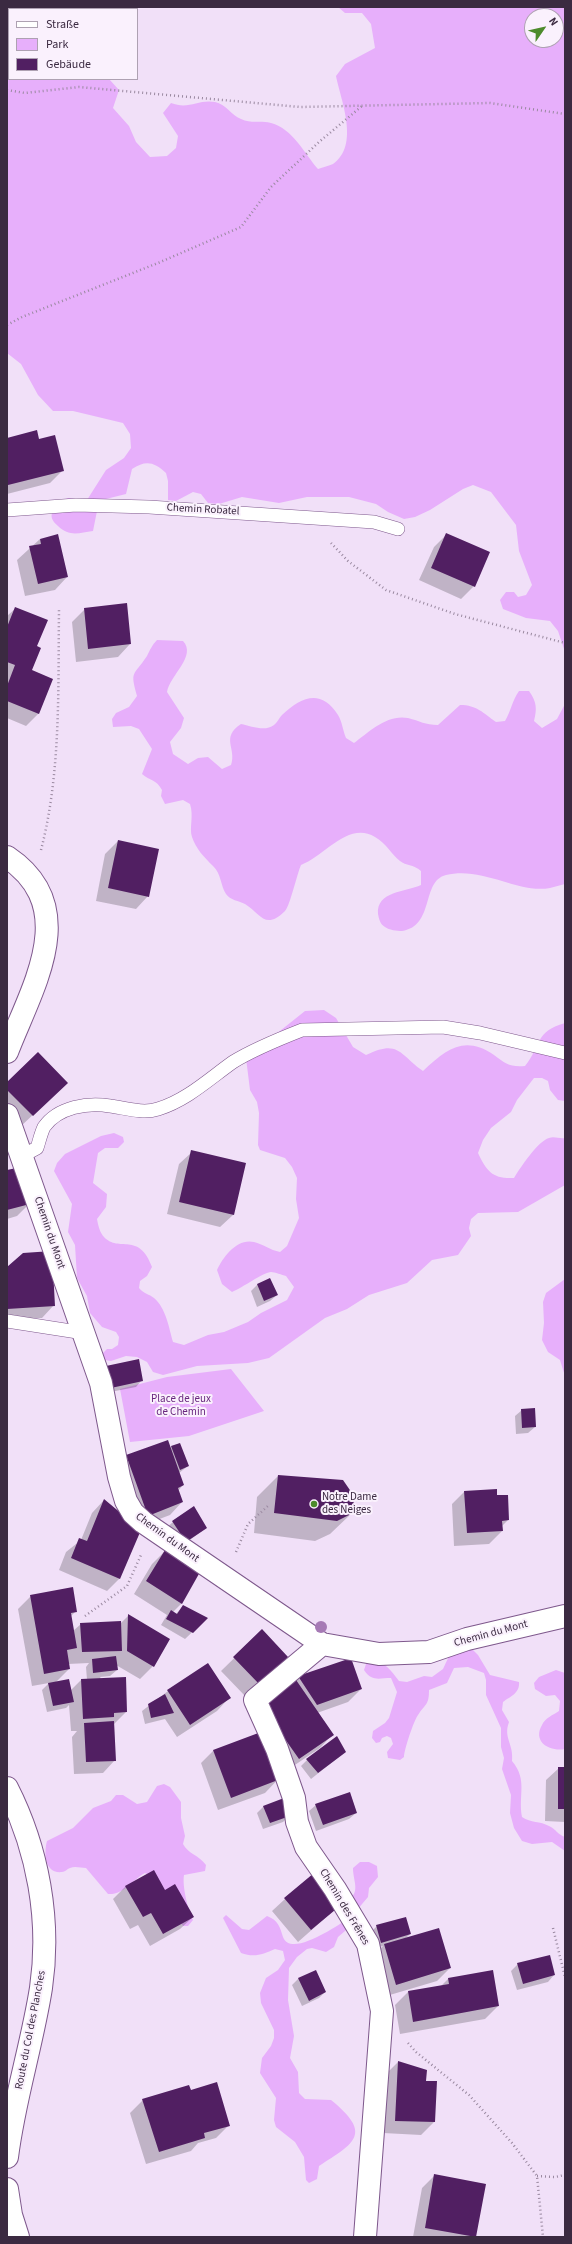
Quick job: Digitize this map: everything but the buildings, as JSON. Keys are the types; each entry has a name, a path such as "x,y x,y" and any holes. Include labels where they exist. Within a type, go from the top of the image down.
{"street":[{"path":"7,857 29,876 44,905 47,939 44,958 38,977 7,1052"},
{"name":"Chemin du Mont","path":"7,1116 101,1383 119,1477 126,1501 133,1513 153,1529 322,1644 379,1654 429,1652 467,1639 565,1616"},
{"name":"Chemin des Frênes","path":"322,1644 255,1700 277,1749 294,1798 297,1822 306,1847 335,1888 368,1944 382,2011 365,2237"},
{"name":"Route du Col des Planches","path":"7,1788 31,1845 40,1890 44,1936 41,1987 14,2113 7,2157"},
{"path":"7,2188 11,2215 18,2237"}],"lane":[{"name":"Chemin Robatel","path":"7,510 76,505 149,507 374,522 398,529"},
{"path":"22,1156 37,1148 44,1128 62,1113 74,1107 108,1105 132,1110 157,1109 183,1098 234,1062 280,1038 302,1030 443,1027 480,1033 565,1054"},
{"path":"7,1321 84,1332"}],"path":[{"path":"7,90 25,93 78,87 300,107 490,103 565,114"},
{"path":"7,324 22,316 158,263 241,227 271,187 319,142 363,105"},
{"path":"306,517 348,561 386,590 455,614 565,643"},
{"path":"29,876 40,856 45,834 54,774 58,691 59,610"},
{"path":"218,1574 234,1556 248,1524 269,1505"},
{"path":"85,1616 127,1586 153,1529"},
{"path":"553,1928 565,1977"},
{"path":"382,2011 416,2052 469,2094 512,2143 537,2176 543,2237"},
{"path":"537,2176 555,2177 565,2175"}],"green space":[{"path":"338,7 565,7 565,652 558,631 550,621 526,618 503,609 500,600 506,592 514,592 518,597 526,595 532,585 519,551 516,525 491,492 473,485 463,489 430,510 415,517 404,519 388,512 376,504 349,497 307,497 279,503 242,497 219,504 208,503 201,494 193,492 176,501 168,500 168,481 166,473 158,466 146,463 132,469 126,494 106,499 97,511 93,531 79,533 66,532 53,521 52,518 55,505 68,498 87,500 106,470 124,458 131,448 130,434 123,423 73,411 53,411 38,395 21,364 7,353 7,12 8,80 110,80 119,90 113,108 129,126 136,142 150,157 167,156 176,148 178,136 163,113 171,103 177,105 188,105 209,101 219,103 237,117 252,122 271,123 286,130 298,142 318,169 333,164 341,156 346,146 346,122 336,76 345,64 375,48 371,24 362,13 345,13"},
{"path":"157,640 183,641 186,647 187,653 185,659 167,692 184,718 181,728 170,742 173,754 188,764 198,758 208,757 222,769 231,765 232,753 230,739 231,734 235,729 241,724 258,728 270,727 296,704 311,698 318,698 325,701 331,707 339,717 346,738 354,743 372,729 386,721 400,717 426,724 438,725 460,705 471,706 496,722 505,721 519,691 529,691 532,695 536,706 534,721 542,728 557,719 565,704 565,884 550,888 538,889 473,874 460,873 446,875 438,879 433,886 424,913 419,921 412,927 402,931 395,931 383,926 379,920 379,906 382,901 393,894 421,885 421,871 400,861 383,843 375,837 365,833 355,833 346,836 310,861 301,865 285,911 272,920 263,918 245,904 232,899 226,894 216,869 201,853 192,837 192,813 190,804 183,800 165,804 161,796 162,790 160,786 142,774 152,749 139,729 131,726 113,727 112,719 116,713 129,707 137,696 133,677 134,674"},
{"path":"324,1010 336,1018 353,1047 366,1055 385,1048 398,1051 423,1071 448,1051 465,1045 483,1049 508,1064 525,1066 543,1035 555,1027 565,1023 565,1101 558,1100 550,1090 548,1081 542,1078 534,1078 517,1100 511,1112 491,1128 483,1140 478,1153 484,1165 496,1176 514,1178 530,1155 545,1140 551,1137 565,1138 565,1185 518,1212 478,1213 471,1219 469,1228 471,1236 458,1255 432,1260 407,1283 369,1295 347,1309 325,1318 269,1358 248,1363 197,1366 163,1375 153,1372 147,1362 137,1357 126,1356 111,1361 104,1360 103,1353 107,1349 112,1349 118,1345 119,1337 116,1332 102,1327 90,1313 87,1296 77,1278 75,1245 68,1232 72,1204 54,1171 57,1163 65,1154 101,1136 114,1133 123,1137 124,1142 118,1148 105,1148 98,1153 93,1183 107,1194 106,1207 97,1219 98,1224 104,1237 110,1241 135,1246 141,1249 147,1256 152,1267 147,1276 140,1281 139,1288 158,1302 166,1318 173,1342 184,1345 208,1335 224,1332 248,1322 261,1313 287,1300 294,1287 286,1276 271,1272 258,1277 232,1292 222,1284 217,1270 227,1254 242,1243 254,1242 280,1252 287,1246 299,1218 296,1199 297,1178 292,1167 285,1158 260,1150 258,1145 259,1113 257,1102 250,1090 246,1058 305,1011"},
{"path":"565,1279 565,1376 560,1360 548,1352 542,1340 544,1323 543,1302 546,1293"},
{"name":"Place de jeux de Chemin","path":"231,1369 264,1411 189,1436 130,1442 120,1389 167,1377"},
{"path":"470,1647 478,1655 490,1675 519,1682 516,1692 503,1702 502,1710 509,1722 507,1732 512,1750 512,1761 520,1775 522,1788 522,1817 546,1824 565,1837 565,1851 552,1842 532,1844 522,1841 514,1828 510,1813 511,1795 502,1769 504,1758 501,1747 501,1728 486,1695 486,1680 484,1673 468,1667 454,1668 447,1683 429,1690 428,1701 416,1718 407,1742 404,1757 400,1760 388,1758 387,1752 393,1744 391,1738 387,1736 382,1738 380,1742 376,1743 372,1738 373,1731 385,1723 389,1718 397,1692 391,1678 373,1678 367,1674 364,1670 366,1664 371,1662 381,1663 389,1668 399,1681 407,1682 424,1676 432,1677 443,1669 449,1656"},
{"path":"556,1670 565,1673 565,1749 559,1750 548,1747 541,1741 539,1736 545,1720 559,1711 560,1701 555,1695 546,1696 535,1689 534,1683 539,1677"},
{"path":"164,1784 170,1787 181,1802 181,1818 185,1836 183,1844 206,1865 205,1871 184,1875 186,1898 193,1920 188,1926 183,1926 153,1877 145,1873 123,1890 114,1894 108,1894 86,1868 74,1867 63,1872 56,1872 49,1866 46,1856 47,1841 73,1828 93,1808 111,1801 116,1795 123,1795 137,1804 147,1802 157,1786"},
{"path":"360,1862 369,1862 377,1866 378,1877 369,1888 368,1897 357,1910 352,1925 338,1937 334,1947 326,1952 312,1948 307,1949 297,1957 289,1968 288,2000 294,2036 290,2058 298,2072 299,2093 305,2099 331,2100 352,2121 355,2130 354,2137 350,2144 319,2166 317,2179 309,2183 306,2180 304,2157 295,2142 276,2127 274,2120 276,2098 260,2073 262,2058 271,2046 274,2038 274,2030 261,2003 260,1993 266,1978 278,1970 285,1960 283,1951 275,1949 263,1954 255,1955 241,1953 223,1918 226,1915 242,1929 249,1930 267,1916 276,1922 280,1927 283,1937 288,1943 295,1944 314,1938 348,1919 350,1899 355,1892 353,1868"}],"place":[{"name":"Notre Dame des Neiges","path":"314,1504"}]}
